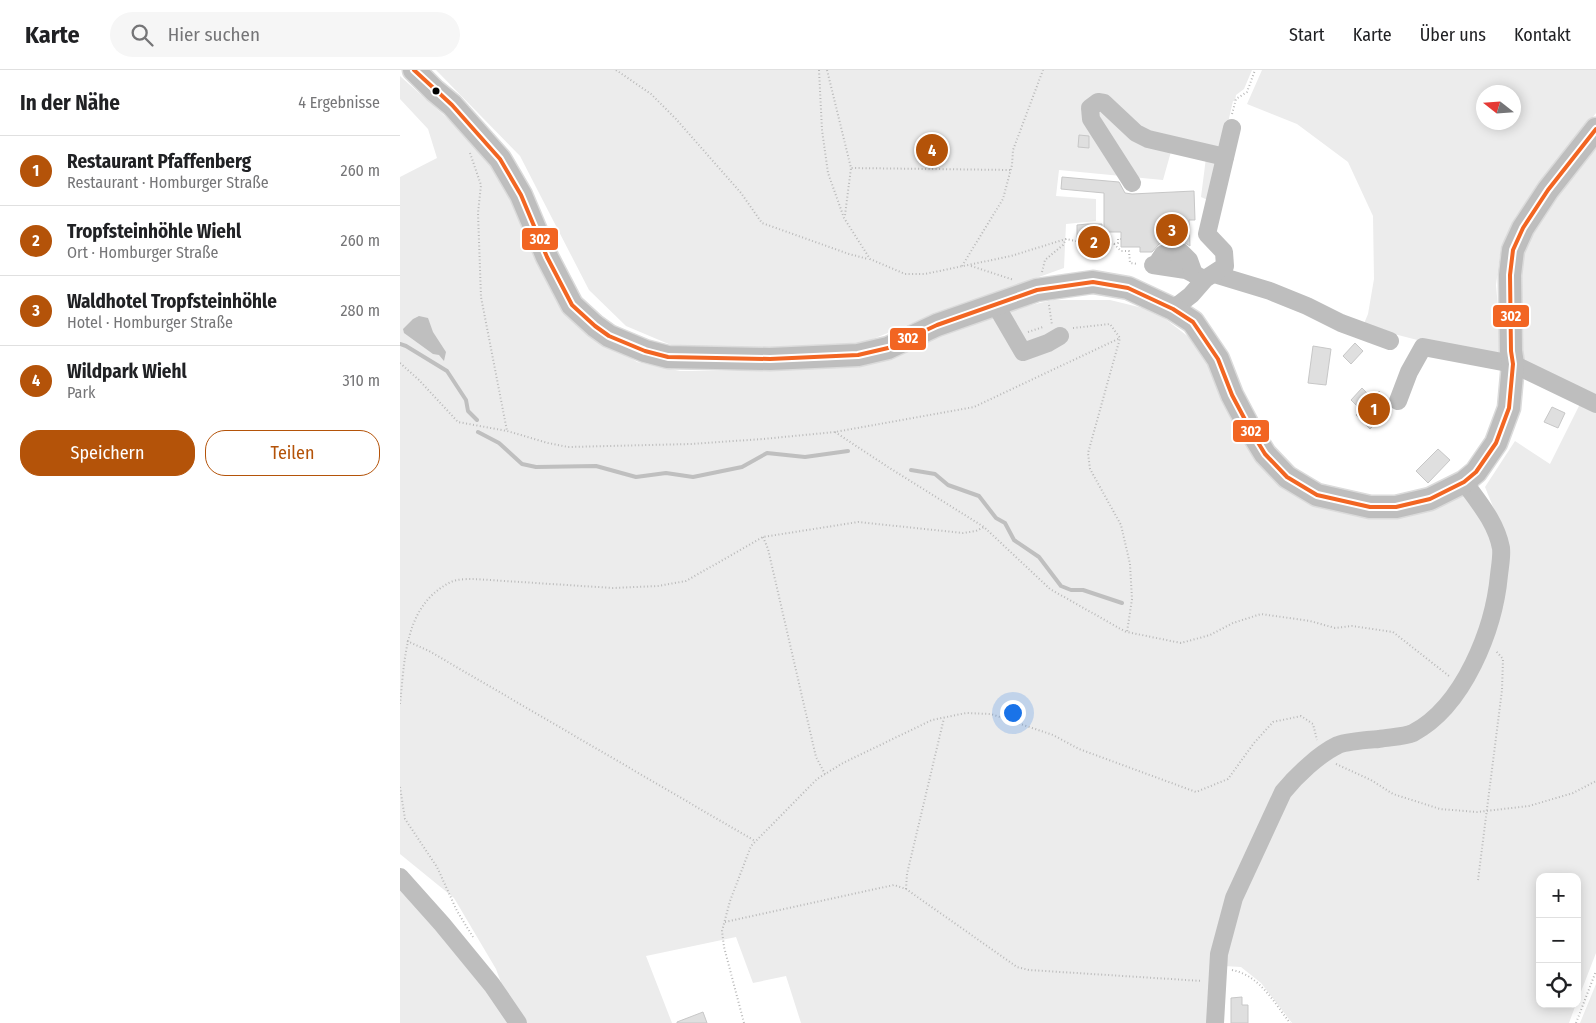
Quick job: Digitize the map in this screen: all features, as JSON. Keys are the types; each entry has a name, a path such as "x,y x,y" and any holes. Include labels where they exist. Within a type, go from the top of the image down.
{"main road":[{"path":"414,70 452,106 500,159 521,194 547,257 572,305 609,336 645,352 668,356 770,359 858,355 888,348 937,325 1042,289 1093,282 1128,288 1173,309 1193,322 1218,359 1232,395 1265,454 1287,476 1316,495 1370,507 1396,507 1430,499 1464,482 1476,472 1496,443 1509,408 1513,364 1511,351 1510,275 1513,250 1523,228 1548,190 1596,129"}],"street":[{"path":"1132,183 1091,119 1090,108 1098,102 1104,103 1136,133 1148,139 1225,157"},
{"path":"1173,309 1191,295 1204,276 1224,266 1224,252 1207,234 1232,128"},
{"path":"1155,265 1186,270 1270,291 1307,306 1341,323 1390,341"},
{"path":"995,304 1021,334 1023,352 1048,343 1060,336"},
{"path":"1398,401 1409,372 1423,347 1513,364 1596,404"},
{"path":"1215,1023 1219,954 1234,898 1283,792 1318,749 1411,734 1436,716 1461,685 1483,642 1492,620 1501,550 1493,522 1464,482"},
{"path":"400,877 492,985 518,1023"}],"path":[{"path":"616,70 651,94 676,119 724,172 762,223 849,254 870,259 905,274 925,274 968,266 1011,256 1066,238 1076,241 1114,244 1121,250 1129,251 1130,263"},
{"path":"819,70 822,130 828,172 844,218 870,259"},
{"path":"826,70 851,168 844,218"},
{"path":"962,266 1003,199 1011,170 1013,150 1043,70"},
{"path":"1232,128 1232,112 1236,98 1247,92 1255,70"},
{"path":"468,146 481,185 478,213 481,297 507,431"},
{"path":"851,168 1011,170"},
{"path":"1021,334 1052,324 1042,289 1045,260 1063,245 1066,238"},
{"path":"1114,244 1118,243 1118,239 1121,239"},
{"path":"968,266 1042,289"},
{"path":"1060,336 1070,329 1110,324 1120,338"},
{"path":"400,363 419,380 458,422 507,431 568,447 691,444 835,432 974,407 1120,338"},
{"path":"1120,338 1088,453 1090,469 1121,525 1130,564 1132,599 1127,632"},
{"path":"835,432 984,527 1050,589 1127,632 1181,643 1210,635 1233,623 1261,614 1310,621 1335,628 1352,626 1393,632 1461,685"},
{"path":"400,704 407,640 417,613 432,596 452,581 474,578 614,588 658,586 686,581 763,537 858,522 963,533 976,531 984,527"},
{"path":"763,537 768,549 816,757 825,774"},
{"path":"407,640 755,841"},
{"path":"1478,880 1502,690 1503,659 1493,647 1483,642"},
{"path":"744,1023 724,947 722,931 751,846 817,778 843,762 932,720 966,713 991,714 1053,735 1080,749 1196,792 1228,779 1254,743 1274,722 1301,716 1313,724 1318,749 1393,794 1440,809 1477,812 1529,806 1573,793 1596,781"},
{"path":"906,889 907,874 944,717"},
{"path":"400,787 405,818 437,867 457,911 476,942"},
{"path":"724,922 894,885 906,889 1017,967 1029,970 1216,981 1231,970 1240,971 1259,983 1290,1023"},
{"path":"1576,1023 1596,971"}],"shaded area":[{"path":"436,70 1252,70 1244,89 1236,95 1235,101 1233,101 1210,201 1201,197 1207,150 1174,141 1163,180 1059,170 1056,196 1096,199 1096,221 1066,224 1064,268 920,320 858,345 768,351 671,345 626,326 589,290 520,156"},
{"path":"1262,70 1596,70 1596,113 1516,216 1501,247 1496,285 1502,353 1433,344 1363,326 1368,314 1374,279 1373,216 1348,162 1297,124 1247,104"},
{"path":"400,76 476,144 511,191 584,328 637,362 680,371 766,371 856,360 1005,311 1053,300 1110,300 1155,311 1190,338 1218,379 1250,448 1332,508 1464,493 1488,521 1498,551 1494,585 1463,679 1410,731 1336,740 1302,766 1252,846 1208,1023 801,1023 786,976 753,983 736,937 646,956 672,1023 523,1023 509,1004 496,969 454,898 400,854 400,177 437,158 428,129 400,99"},
{"path":"1596,137 1596,953 1581,992 1581,873 1536,873 1536,1008 1575,1008 1569,1023 1292,1023 1261,983 1241,967 1224,966 1239,902 1293,786 1340,748 1413,738 1466,683 1507,541 1485,487 1515,441 1550,464 1585,394 1519,362 1515,282 1523,245"},
{"path":"419,316 428,318 433,332 446,352 444,361 439,355 433,354 404,333 403,329"},
{"path":"400,883 515,1023 400,1023"},
{"path":"1596,984 1596,1023 1580,1023"}],"building":[{"path":"1079,135 1089,136 1089,148 1078,147"},
{"path":"1062,177 1119,182 1125,193 1132,194 1194,191 1195,220 1189,220 1190,246 1182,241 1171,240 1159,244 1152,252 1140,252 1140,247 1121,247 1121,232 1104,232 1104,193 1061,189"},
{"path":"1102,224 1101,239 1077,240 1077,225"},
{"path":"1355,343 1363,351 1351,364 1343,356"},
{"path":"1313,346 1331,349 1326,385 1308,383"},
{"path":"1362,388 1372,398 1379,391 1388,400 1390,408 1370,429 1356,415 1361,410 1351,400"},
{"path":"1552,407 1565,413 1558,428 1544,422"},
{"path":"1438,449 1450,460 1428,483 1416,471"},
{"path":"1242,997 1242,1005 1248,1005 1248,1023 1231,1023 1231,998"},
{"path":"703,1012 707,1023 677,1023 677,1022"}],"waterway":[{"path":"400,344 447,371 466,400 468,411 477,420"},
{"path":"478,432 499,443 522,464 536,467 596,466 636,477 666,473 693,477 742,467 767,453 805,457 848,451"},
{"path":"911,470 935,474 948,485 979,496 996,518 1005,523 1014,540 1039,557 1061,586 1071,590 1083,590 1122,603"}],"transit line":[{"name":"302","path":"414,70 452,105 500,159 521,195 547,257 572,305 609,336 645,351 668,357 770,359 858,355 888,348 937,325 1037,290 1093,282 1128,288 1173,309 1193,322 1218,359 1232,395 1251,431 1265,454 1287,477 1317,495 1370,507 1396,507 1430,499 1464,482 1476,472 1496,443 1509,408 1513,364 1511,351 1510,275 1513,250 1523,228 1548,190 1596,129"}],"place":[{"name":"Wildpark Wiehl","path":"932,150"},
{"name":"Waldhotel Tropfsteinhöhle","path":"1172,230"},
{"name":"Tropfsteinhöhle Wiehl","path":"1094,242"},
{"name":"Restaurant Pfaffenberg","path":"1374,409"}]}
